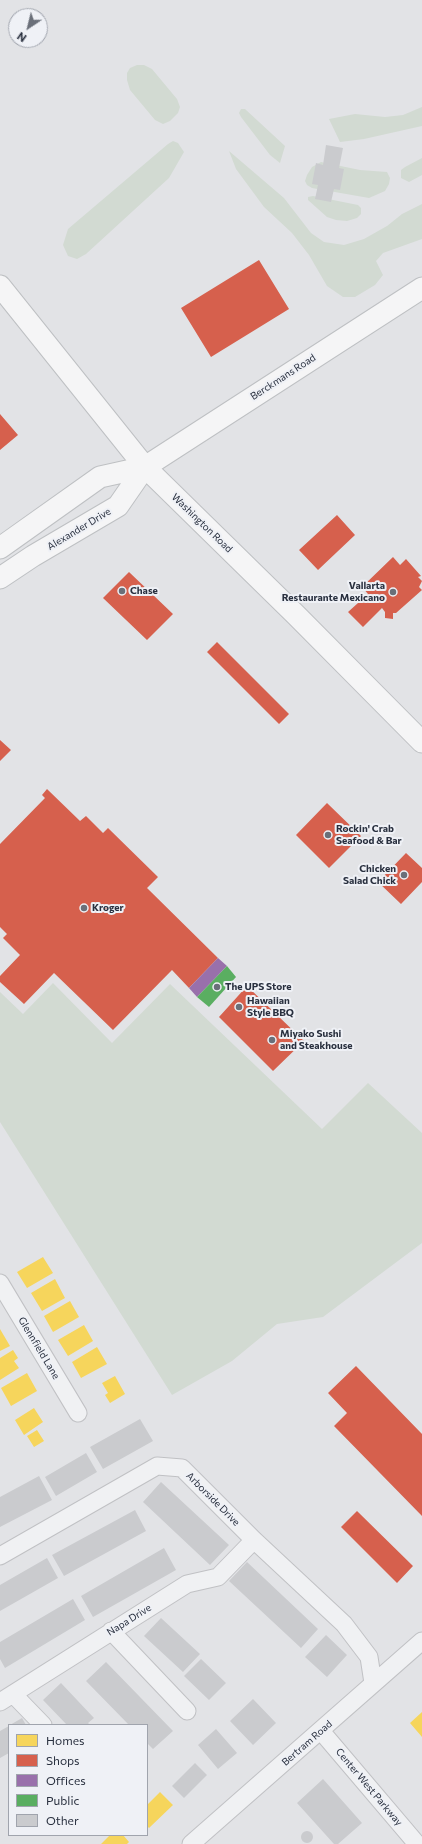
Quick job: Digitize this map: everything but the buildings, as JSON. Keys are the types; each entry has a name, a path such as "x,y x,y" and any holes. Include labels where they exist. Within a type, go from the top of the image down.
{"main road":[{"name":"Washington Road","path":"0,286 145,466 422,742"},
{"name":"Berckmans Road","path":"145,466 422,288"},
{"path":"0,548 100,477 145,466"},
{"name":"Alexander Drive","path":"0,578 33,556 118,506 145,466"}],"street":[{"name":"Glennfield Lane","path":"0,1283 78,1413"},
{"name":"Arborside Drive","path":"0,1556 157,1466 182,1468 254,1540 344,1624 369,1657 373,1683"},
{"name":"Napa Drive","path":"6,1698 187,1584 218,1577 254,1540"},
{"path":"112,1631 187,1711"},
{"name":"Bertram Road","path":"191,1844 422,1641"},
{"path":"6,1698 42,1724"},
{"name":"Center West Parkway","path":"321,1731 417,1844"}],"shaded area":[{"path":"137,65 144,65 152,69 177,99 180,107 178,113 170,121 163,124 155,120 130,90 127,80 127,73 130,68"},
{"path":"422,107 422,126 364,139 340,142 329,119 355,114 385,117 403,115"},
{"path":"241,109 245,109 285,146 280,163 270,155 241,117 239,113"},
{"path":"173,141 178,143 184,152 169,178 86,254 77,259 68,256 63,245 68,229"},
{"path":"229,151 284,198 311,233 324,242 344,245 364,239 387,226 402,214 422,204 422,239 383,253 376,261 383,275 375,285 355,297 343,297 327,286 309,255 292,233 264,207 236,169"},
{"path":"422,158 422,175 409,182 401,178 401,170"},
{"path":"321,162 360,170 387,172 390,178 389,184 385,191 369,198 312,188 307,185 305,181 307,175 312,167"},
{"path":"313,196 358,205 361,208 361,214 357,218 347,221 327,217 308,200 308,197"},
{"path":"53,983 112,1043 170,984 322,1129 368,1083 422,1133 422,1243 323,1317 277,1324 232,1361 172,1395 0,1122 0,992 23,1014"}],"place":[{"name":"Chase","path":"122,591"},
{"name":"Vallarta Restaurante Mexicano","path":"393,592"},
{"name":"Rockin' Crab Seafood & Bar","path":"328,835"},
{"name":"Chicken Salad Chick","path":"404,875"},
{"name":"Kroger","path":"84,908"},
{"name":"The UPS Store","path":"217,987"},
{"name":"Hawaiian Style BBQ","path":"239,1007"},
{"name":"Miyako Sushi and Steakhouse","path":"272,1040"}]}
